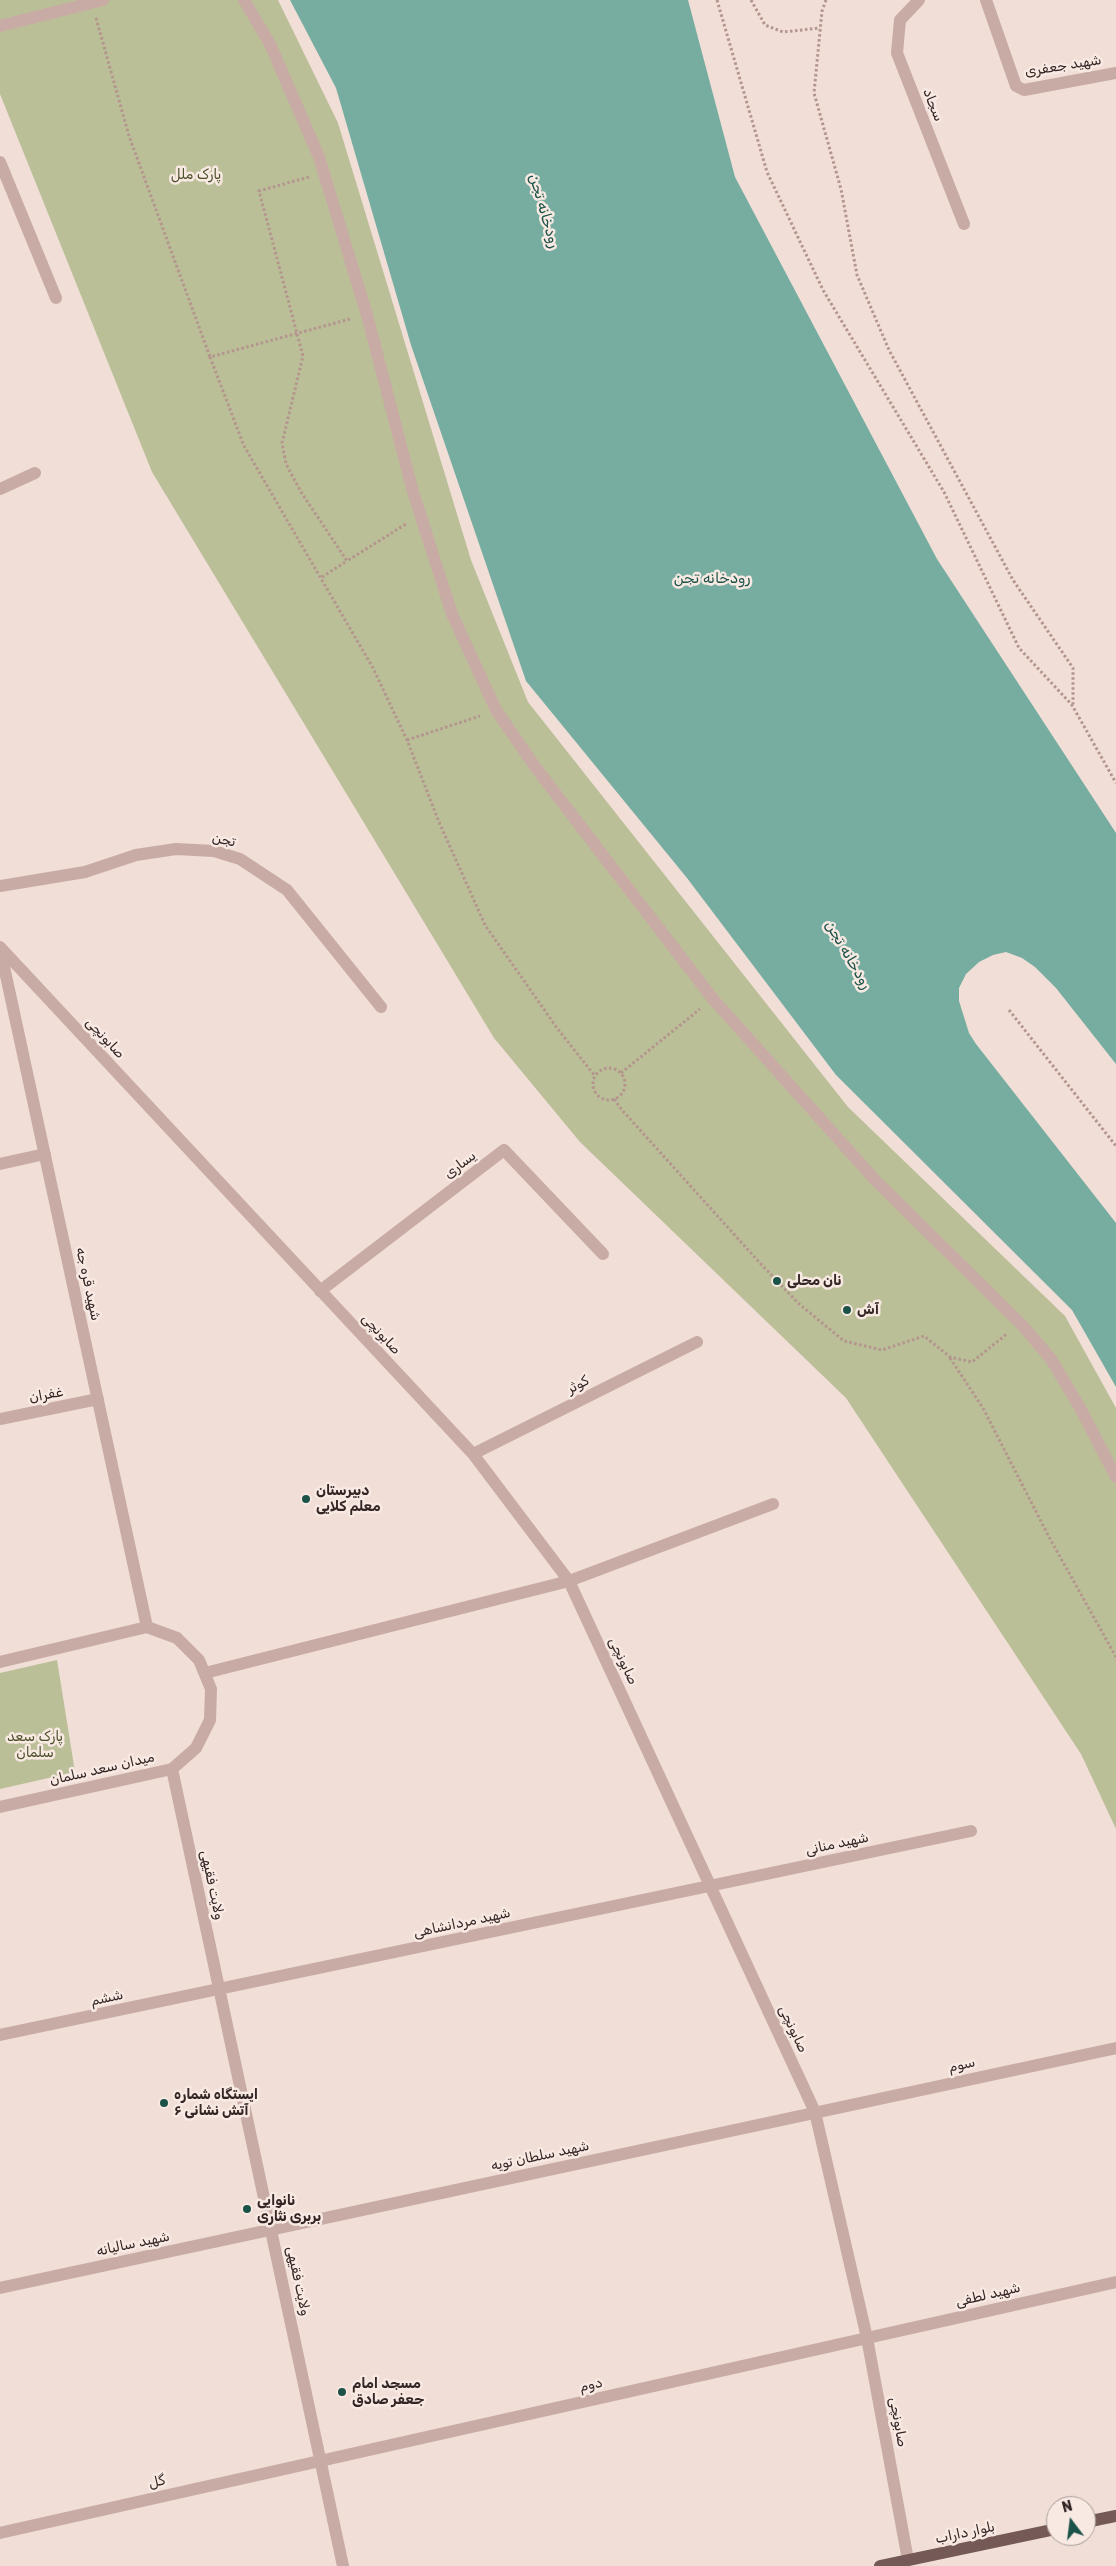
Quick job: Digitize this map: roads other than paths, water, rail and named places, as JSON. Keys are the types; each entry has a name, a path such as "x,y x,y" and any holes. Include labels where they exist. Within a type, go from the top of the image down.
{"main road":[{"path":"1096,2520 1116,2516"},
{"name":"بلوار داراب","path":"880,2566 1046,2531"}],"street":[{"path":"244,0 270,44 324,173 368,315 421,515 452,614 496,710 542,776 713,999 876,1181 1021,1324 1051,1360 1079,1406 1115,1478"},
{"name":"سجاد","path":"919,0 900,20 897,53 964,224"},
{"name":"شهید جعفری","path":"986,0 1016,86 1024,90 1116,72"},
{"path":"0,26 98,2"},
{"path":"0,162 56,298"},
{"path":"0,489 35,473"},
{"name":"تجن","path":"0,886 84,872 136,855 176,849 214,851 240,859 287,890 381,1007"},
{"name":"شهید قره جه","path":"0,946 148,1627"},
{"name":"صابونچی","path":"0,946 472,1454 569,1581 815,2112 867,2338 908,2560"},
{"name":"یساری","path":"320,1290 504,1150 603,1254"},
{"path":"0,1164 45,1154"},
{"name":"کوثر","path":"472,1454 697,1342"},
{"name":"غفران","path":"0,1419 98,1400"},
{"path":"205,1673 569,1581 773,1504"},
{"path":"0,1662 148,1627"},
{"name":"میدان سعد سلمان","path":"0,1807 172,1768 196,1748 210,1720 211,1689 205,1673 199,1660 177,1638 148,1627"},
{"name":"ولایت فقیهی","path":"172,1768 343,2566"},
{"name":"شهید منانی","path":"710,1886 971,1831"},
{"name":"شهید مردانشاهی","path":"220,1990 710,1886"},
{"name":"ششم","path":"0,2036 220,1990"},
{"name":"سوم","path":"815,2112 1116,2048"},
{"name":"شهید سلطان تویه","path":"271,2230 815,2112"},
{"name":"شهید سالیانه","path":"0,2288 271,2230"},
{"name":"شهید لطفی","path":"867,2338 1116,2282"},
{"name":"دوم","path":"321,2461 867,2338"},
{"name":"گل","path":"0,2533 321,2461"}],"water":[{"name":"رودخانه تجن","path":"290,0 688,0 735,177 937,559 1116,833 1116,1064 1056,988 1035,967 1022,958 1006,952 993,955 979,962 966,974 959,988 959,1001 969,1033 976,1044 1116,1223 1116,1387 1072,1310 836,1075 687,878 526,681 411,345 336,88"}],"place":[{"name":"نان محلی","path":"777,1281"},
{"name":"آش","path":"847,1310"},
{"name":"دبیرستان معلم کلایی","path":"306,1499"},
{"name":"ایستگاه شماره ۶ آتش نشانی","path":"164,2103"},
{"name":"نانوایی بربری نثاری","path":"247,2209"},
{"name":"مسجد امام جعفر صادق","path":"342,2392"}],"park label":[{"name":"پارک ملل","path":"196,175"},
{"name":"پارک سعد سلمان","path":"35,1745"}]}
